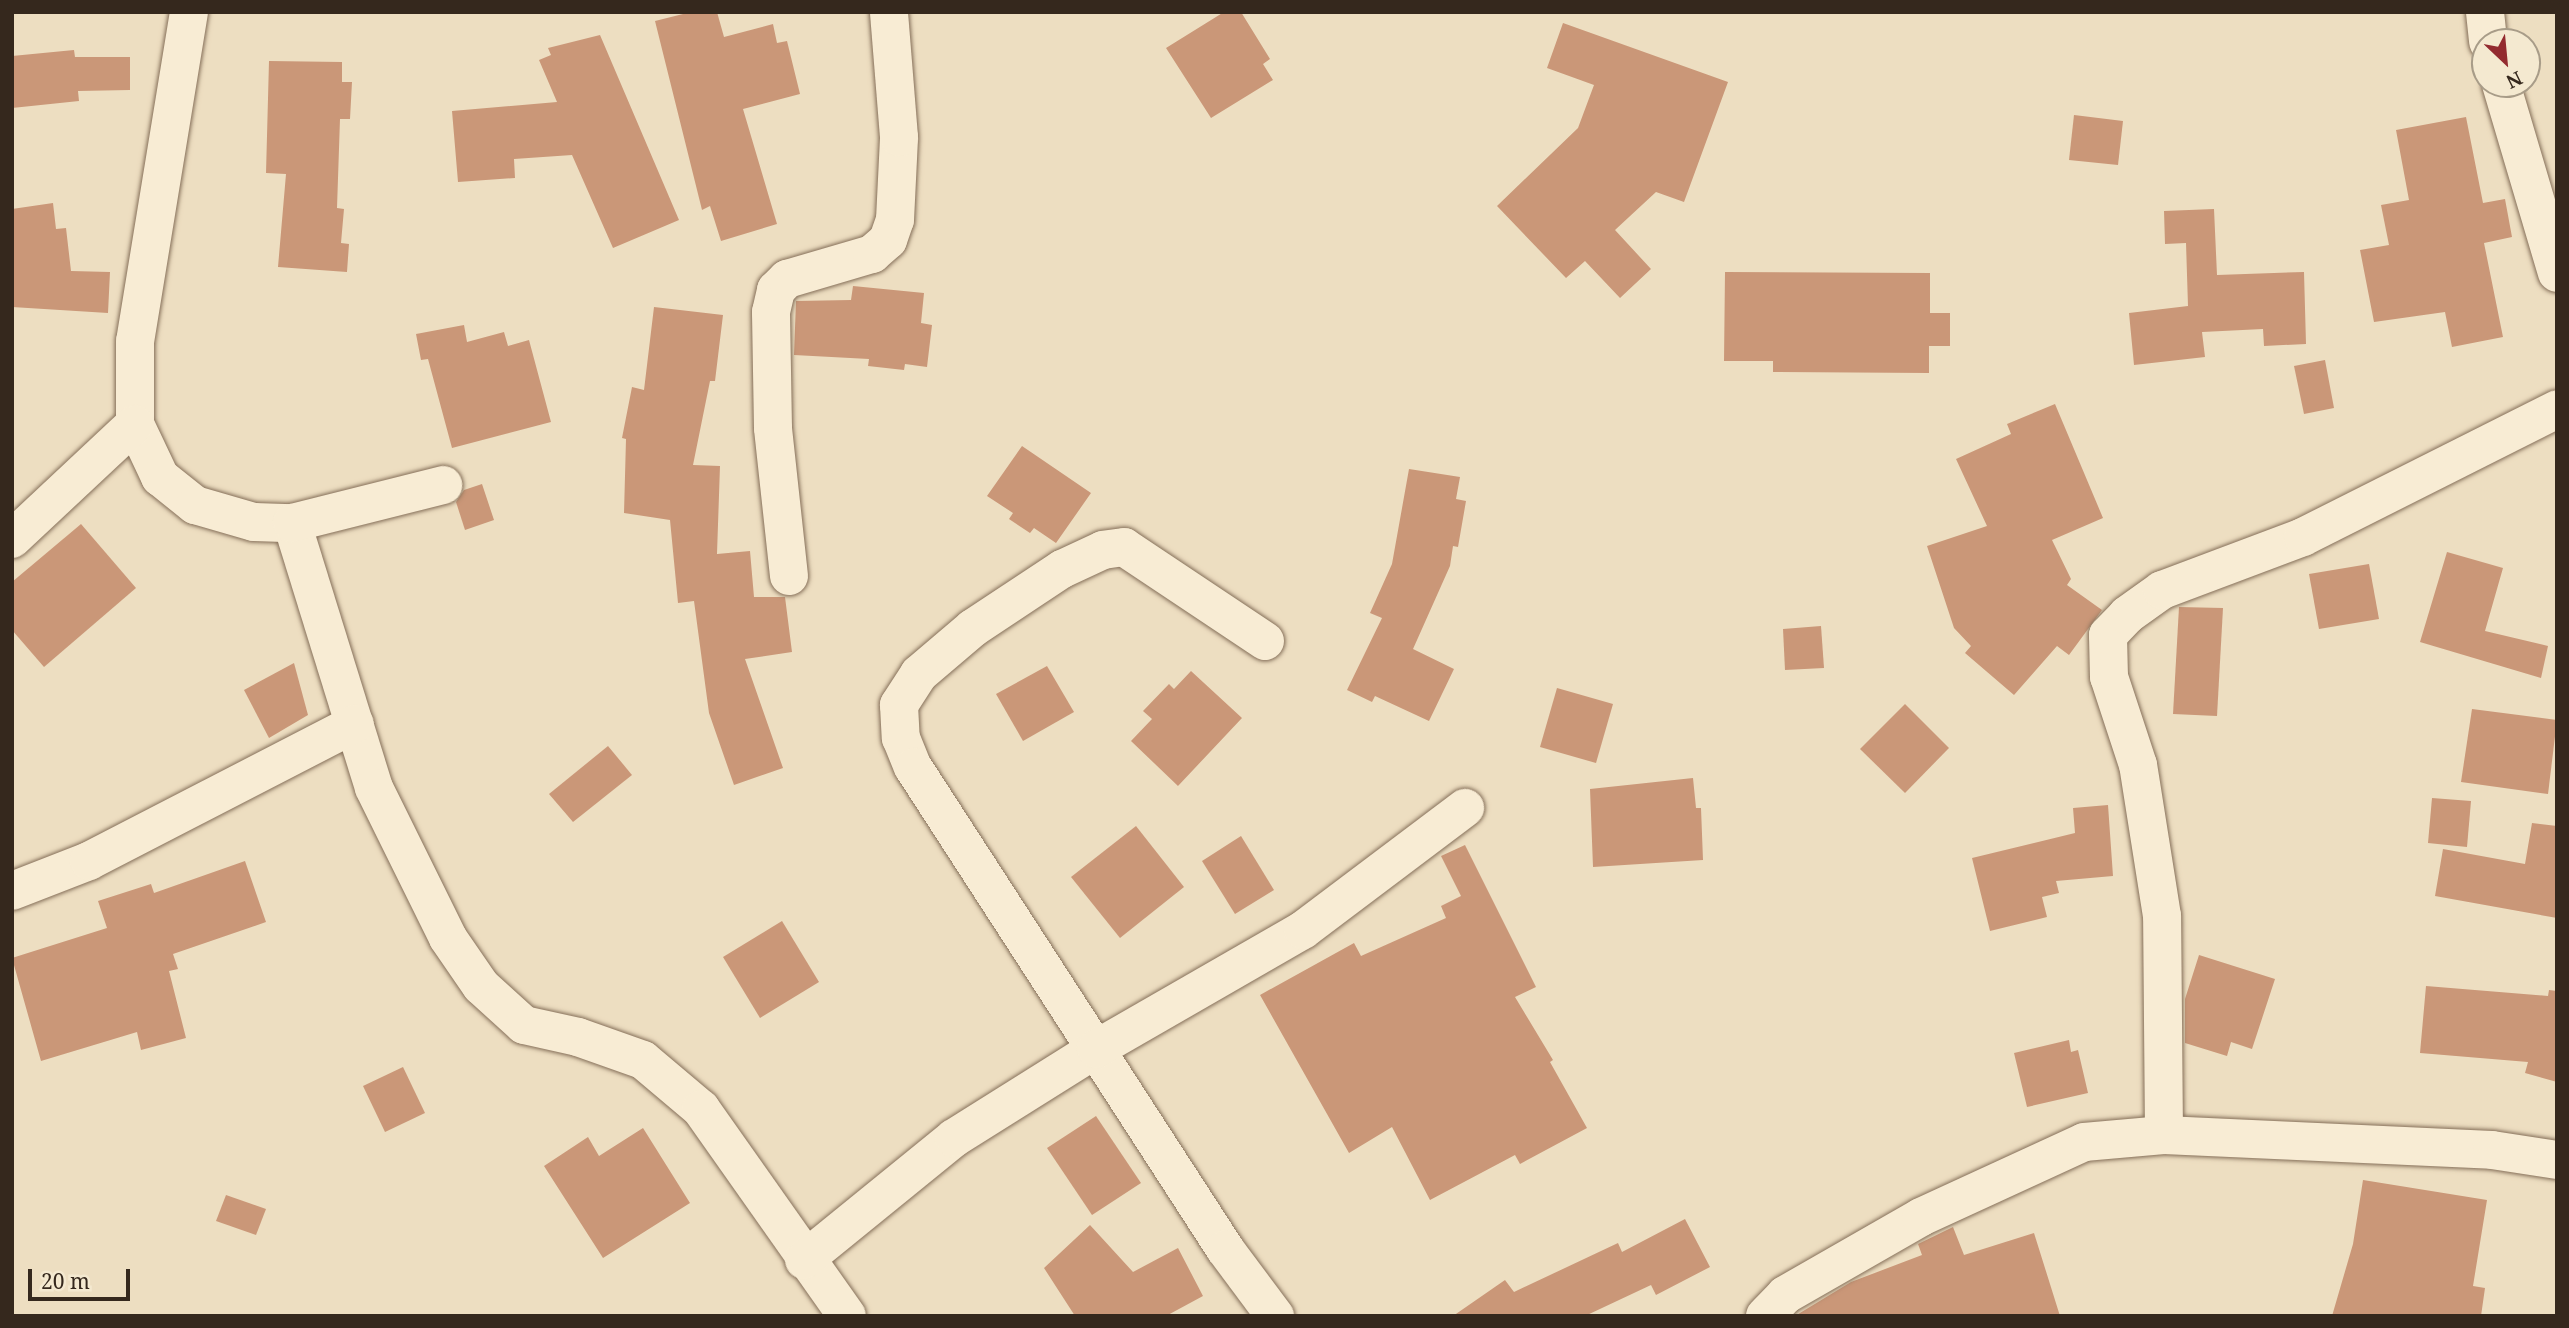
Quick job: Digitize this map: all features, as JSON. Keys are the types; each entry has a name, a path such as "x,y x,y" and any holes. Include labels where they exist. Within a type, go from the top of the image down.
{"street":[{"path":"189,12 135,341 135,424 160,477 194,505 254,522 292,523 443,485"},
{"path":"789,576 773,428 771,312 776,290 787,279 872,254 888,240 895,220 899,137 889,12"},
{"path":"2505,98 2557,273"},
{"path":"2164,1135 2162,916 2137,765 2109,677 2108,635 2127,615 2162,590 2303,537 2557,409"},
{"path":"12,539 135,424"},
{"path":"292,523 374,788 448,938 481,986 524,1025 578,1037 643,1060 701,1110 772,1207 804,1260 847,1316"},
{"path":"1265,641 1124,547 1103,550 1062,569 973,628 919,674 899,705 901,738 913,767 1225,1249 1275,1316"},
{"path":"12,891 89,860 355,724"},
{"path":"804,1260 954,1138 1096,1049 1303,930 1465,808"},
{"path":"1765,1316 1785,1295 1921,1217 2084,1142 2164,1135 2492,1150 2557,1160"}],"building":[{"path":"691,12 717,12 724,37 773,24 777,43 787,41 800,94 743,109 777,224 721,241 710,206 702,210 655,21"},
{"path":"1224,12 1241,12 1270,59 1263,64 1273,80 1211,118 1166,48"},
{"path":"1563,23 1728,82 1684,202 1656,192 1615,230 1651,269 1620,298 1585,261 1566,278 1497,206 1578,128 1594,85 1547,68"},
{"path":"600,35 679,220 613,248 572,155 514,159 515,178 458,182 452,111 557,102 539,60 551,55 548,48"},
{"path":"74,50 75,57 130,57 130,90 78,91 79,101 12,108 12,56"},
{"path":"269,61 342,62 342,82 352,82 350,119 340,119 337,208 344,209 341,243 349,244 347,272 278,267 286,174 266,173"},
{"path":"2074,115 2123,121 2118,165 2069,160"},
{"path":"2466,117 2483,203 2505,199 2512,237 2484,243 2503,337 2452,347 2445,312 2374,322 2360,250 2389,245 2381,205 2409,200 2396,130"},
{"path":"53,203 56,229 66,228 71,271 110,272 108,313 12,307 12,209"},
{"path":"2214,209 2217,275 2304,272 2306,344 2264,346 2263,329 2202,332 2205,357 2134,365 2129,313 2188,306 2186,243 2165,244 2164,211"},
{"path":"1725,272 1930,273 1930,313 1950,313 1950,346 1929,346 1929,373 1773,372 1773,361 1724,361"},
{"path":"853,286 924,293 921,323 932,325 927,367 905,364 904,370 868,366 869,359 794,355 796,301 851,300"},
{"path":"654,307 723,315 715,381 710,381 693,465 720,466 717,554 750,551 754,597 785,597 792,652 745,659 783,768 734,785 709,713 694,601 678,603 670,520 624,513 626,439 622,438 632,387 644,390"},
{"path":"464,325 467,342 504,332 508,346 529,340 551,422 452,448 428,359 421,360 416,334"},
{"path":"2325,360 2334,408 2304,414 2294,366"},
{"path":"2055,404 2103,518 2052,540 2071,579 2067,585 2102,610 2069,655 2057,646 2014,695 1965,653 1971,646 1954,628 1927,546 1987,526 1956,459 2011,434 2007,424"},
{"path":"1022,446 1091,493 1056,543 1034,528 1030,533 1009,519 1013,513 987,496"},
{"path":"1409,469 1460,477 1456,499 1466,501 1458,547 1453,546 1450,566 1413,649 1454,669 1429,721 1375,696 1372,702 1347,690 1382,618 1370,613 1392,564"},
{"path":"482,484 494,520 465,530 456,502 464,490"},
{"path":"81,524 136,588 44,667 12,630 12,582"},
{"path":"2447,552 2503,568 2485,631 2548,646 2541,678 2420,642"},
{"path":"2369,564 2379,619 2319,629 2309,574"},
{"path":"2179,607 2223,608 2217,716 2173,714"},
{"path":"1821,626 1824,668 1785,670 1783,629"},
{"path":"294,663 308,715 269,738 244,690"},
{"path":"1047,666 1074,712 1023,741 996,694"},
{"path":"1191,671 1242,718 1178,786 1131,741 1152,719 1143,711 1169,684 1174,689"},
{"path":"1557,688 1613,704 1596,763 1540,747"},
{"path":"1905,704 1949,748 1905,793 1860,749"},
{"path":"2472,709 2557,720 2548,794 2461,782"},
{"path":"608,746 632,775 573,822 549,794"},
{"path":"1693,778 1696,808 1701,808 1703,860 1593,867 1590,789"},
{"path":"2432,798 2471,801 2467,847 2428,843"},
{"path":"2108,805 2113,876 2056,881 2059,893 2042,897 2047,917 1990,931 1972,858 2075,833 2073,808"},
{"path":"2532,823 2557,826 2557,918 2435,896 2443,849 2525,864"},
{"path":"1136,826 1184,887 1120,938 1071,877"},
{"path":"1241,836 1274,890 1235,914 1202,861"},
{"path":"1465,845 1536,987 1515,997 1553,1060 1550,1062 1587,1128 1520,1164 1515,1155 1430,1200 1392,1127 1349,1153 1260,995 1354,943 1361,956 1446,918 1441,906 1461,896 1441,856"},
{"path":"245,861 266,922 173,954 178,969 169,971 186,1038 141,1050 137,1032 41,1061 12,958 107,928 98,901 151,884 154,893"},
{"path":"782,921 819,982 760,1018 723,957"},
{"path":"2199,955 2275,979 2252,1049 2231,1042 2227,1056 2185,1043 2185,999"},
{"path":"2426,986 2548,996 2549,990 2557,991 2557,1082 2525,1073 2528,1062 2420,1053"},
{"path":"2069,1040 2071,1052 2078,1050 2088,1093 2027,1107 2014,1053"},
{"path":"403,1067 425,1113 385,1132 363,1086"},
{"path":"1096,1116 1141,1183 1092,1215 1047,1148"},
{"path":"643,1128 690,1203 603,1258 544,1166 588,1137 599,1156"},
{"path":"2363,1180 2487,1200 2473,1286 2485,1288 2481,1316 2332,1316 2353,1244"},
{"path":"226,1195 266,1209 256,1235 216,1221"},
{"path":"1685,1219 1710,1267 1656,1295 1651,1285 1585,1316 1453,1316 1505,1280 1514,1292 1618,1243 1622,1252"},
{"path":"1090,1225 1133,1272 1178,1248 1203,1296 1166,1316 1075,1316 1044,1268"},
{"path":"1953,1227 1964,1255 2034,1233 2060,1316 1795,1316 1851,1282 1922,1255 1918,1244"}]}
